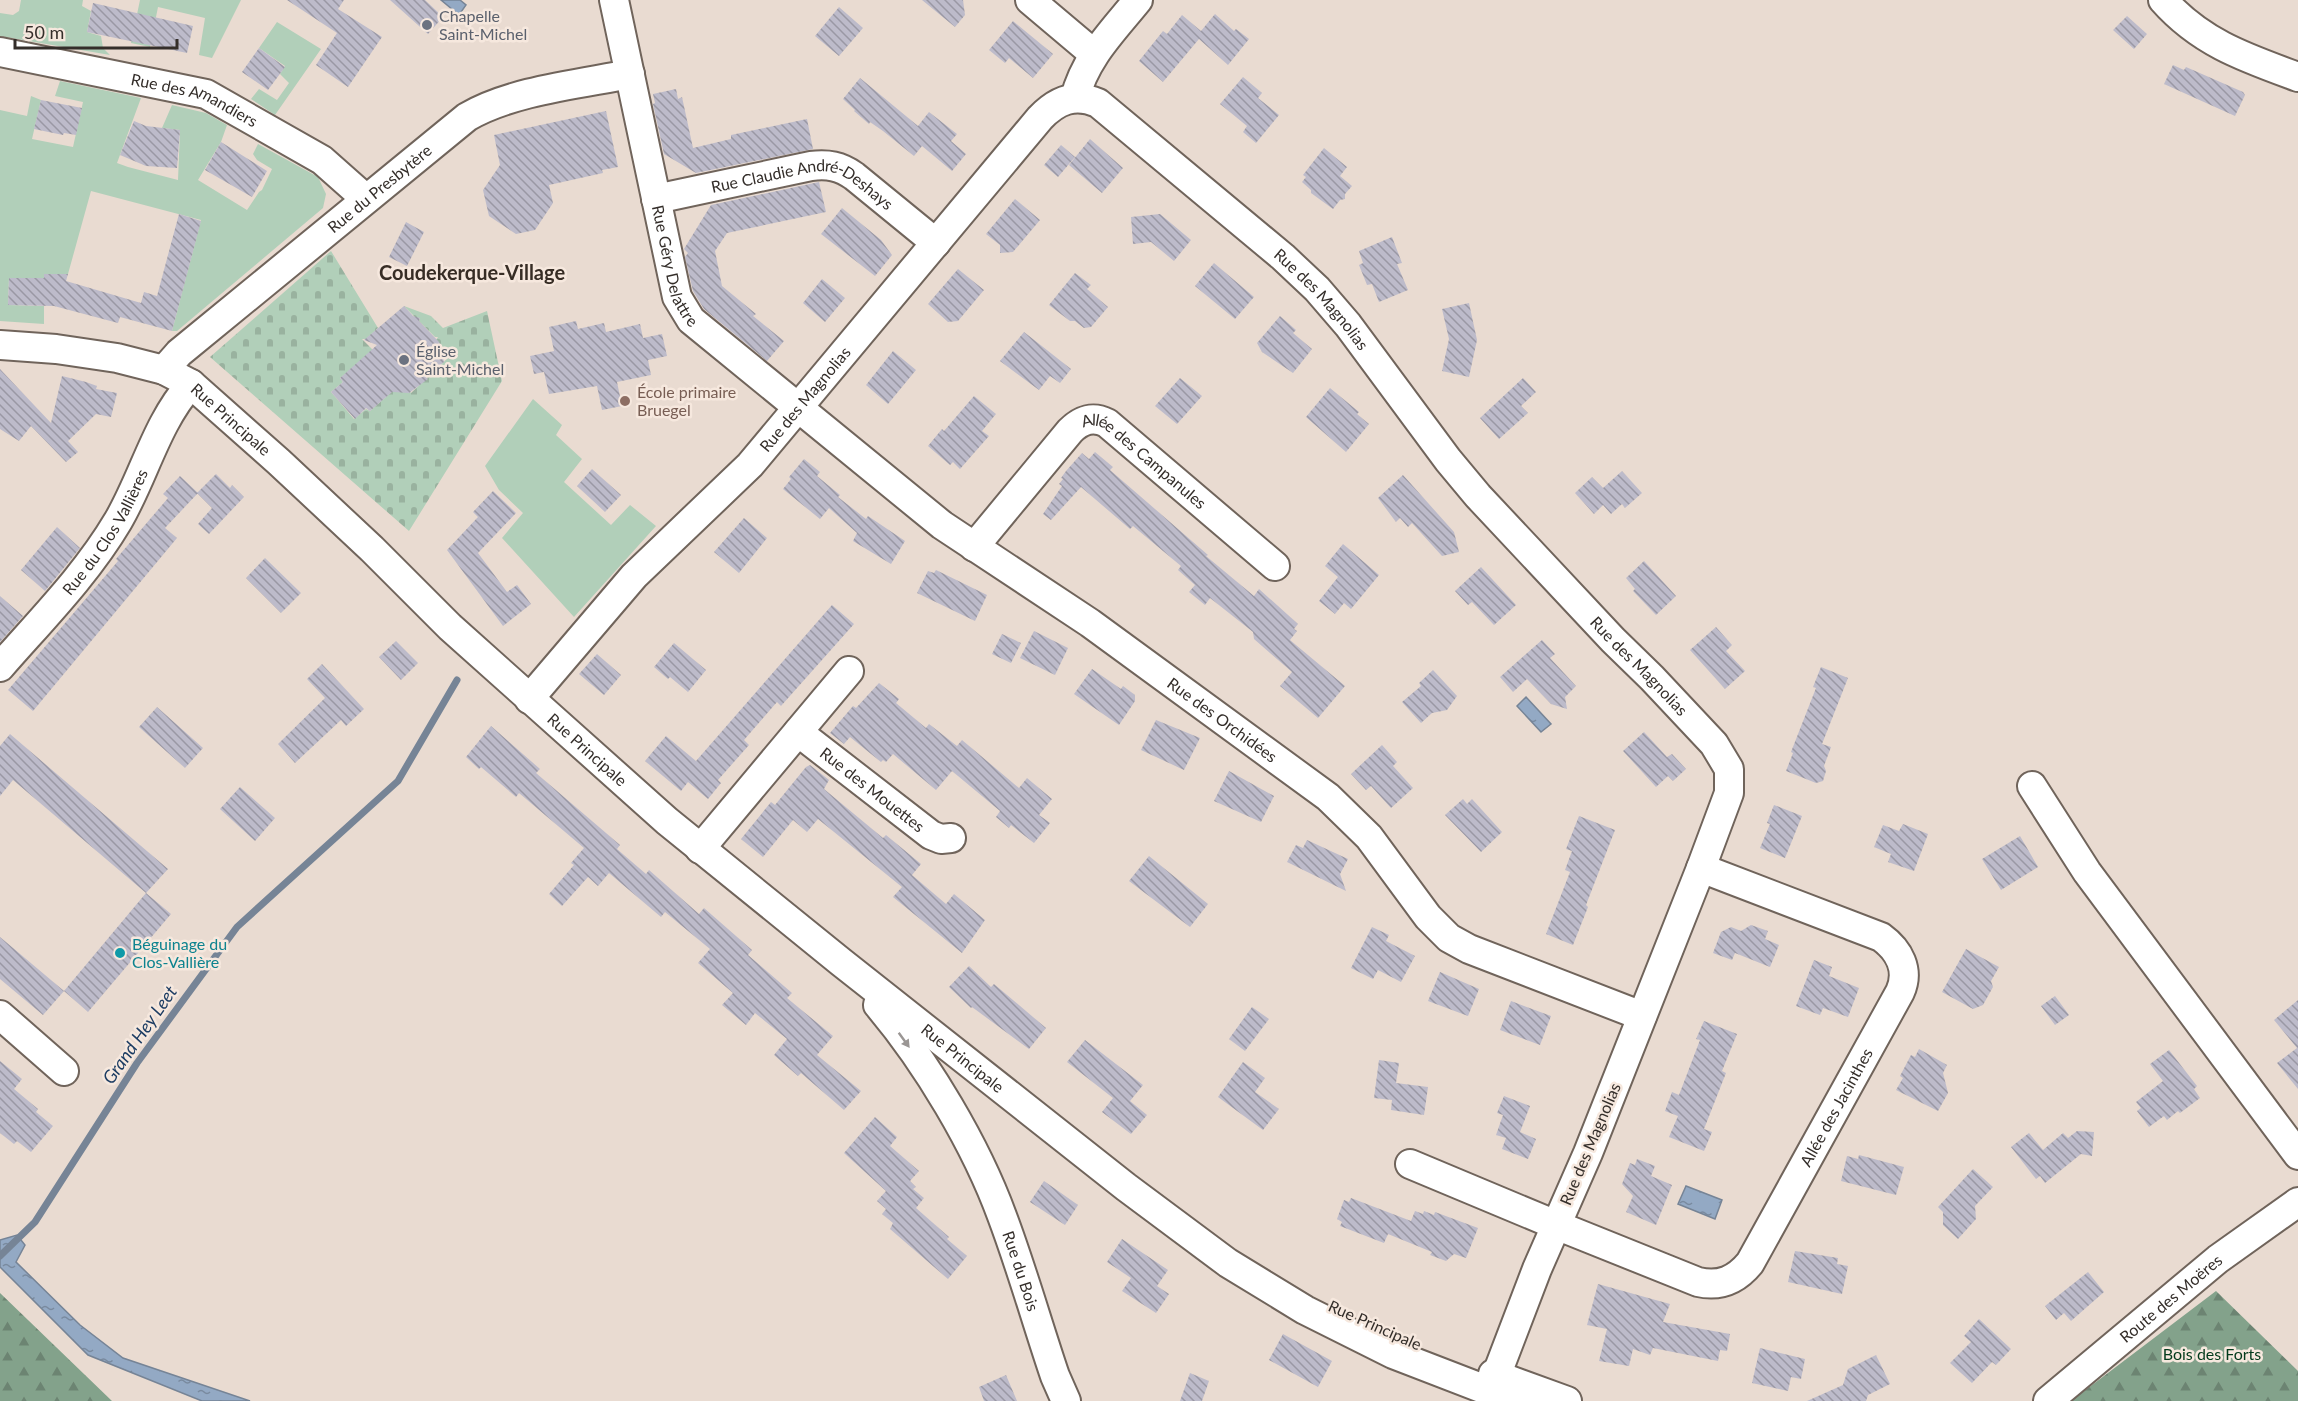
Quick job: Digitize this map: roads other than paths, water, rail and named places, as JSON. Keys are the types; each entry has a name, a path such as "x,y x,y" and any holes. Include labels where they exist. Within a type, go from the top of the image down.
{"street":[{"path":"614,0 630,74"},
{"path":"1030,0 1094,54"},
{"path":"1076,98 1083,71 1138,0"},
{"path":"2163,0 2182,20 2210,41 2298,77"},
{"name":"Rue des Amandiers","path":"0,52 206,94 322,160 366,198"},
{"name":"Rue du Presbytère","path":"164,370 179,352 453,127 474,113 514,98 630,74"},
{"name":"Rue Géry Delattre","path":"630,74 677,297 685,314 798,409"},
{"name":"Rue des Magnolias","path":"529,699 634,576 739,477 1040,118 1053,106 1067,99 1076,98 1098,103 1283,257 1317,289 1348,325 1444,454 1478,495 1721,752 1729,769 1730,786 1701,868 1588,1154 1556,1225 1500,1389"},
{"name":"Rue Claudie André-Deshays","path":"656,200 811,166 831,165 846,170 936,243"},
{"name":"Rue Principale","path":"0,345 98,355 164,370 191,384 372,549 450,627 700,849 1161,1212 1314,1297 1386,1331 1460,1382 1568,1401"},
{"name":"Rue du Clos Vallières","path":"0,667 88,565 108,536 128,503 170,414 191,384"},
{"name":"Rue des Orchidées","path":"798,409 906,497 974,547 1090,623 1339,806 1373,842 1428,917 1449,938 1468,949 1642,1016"},
{"name":"Allée des Campanules","path":"974,547 1070,431 1082,421 1095,419 1107,423 1275,566"},
{"path":"700,849 849,671"},
{"name":"Rue des Mouettes","path":"798,732 931,835 941,839 951,838"},
{"path":"2032,786 2092,879 2298,1155"},
{"name":"Allée des Jacinthes","path":"1410,1164 1698,1282 1721,1284 1737,1276 1750,1263 1903,986 1903,969 1899,955 1881,937 1701,868"},
{"name":"Rue du Bois","path":"841,962 893,1024 969,1143"},
{"path":"0,1015 64,1071"},
{"path":"941,1096 942,1074 967,1061"},
{"name":"Rue du Bois","path":"967,1061 958,1101 960,1116 969,1143 1002,1216 1055,1376 1066,1401"},
{"name":"Route des Moëres","path":"2048,1401 2212,1264 2298,1202"}],"water":[{"path":"441,0 460,0 466,5 459,15"},
{"path":"1526,697 1551,724 1541,732 1517,706"},
{"path":"1686,1186 1722,1200 1715,1219 1678,1204"},
{"path":"17,1235 25,1245 16,1262 80,1325 123,1358 250,1401 202,1401 88,1355 0,1267 0,1240"}],"waterway":[{"name":"Grand Hey Leet","path":"0,1256 35,1222 137,1063 237,927 398,781 457,680"}],"place":[{"name":"Chapelle Saint-Michel","path":"427,25"},
{"name":"Église Saint-Michel","path":"404,360"},
{"name":"École primaire Bruegel","path":"625,401"},
{"name":"Béguinage du Clos-Vallière","path":"120,953"}],"district":[{"name":"Coudekerque-Village","path":"472,273"}],"park label":[{"name":"Bois des Forts","path":"2212,1354"}]}
